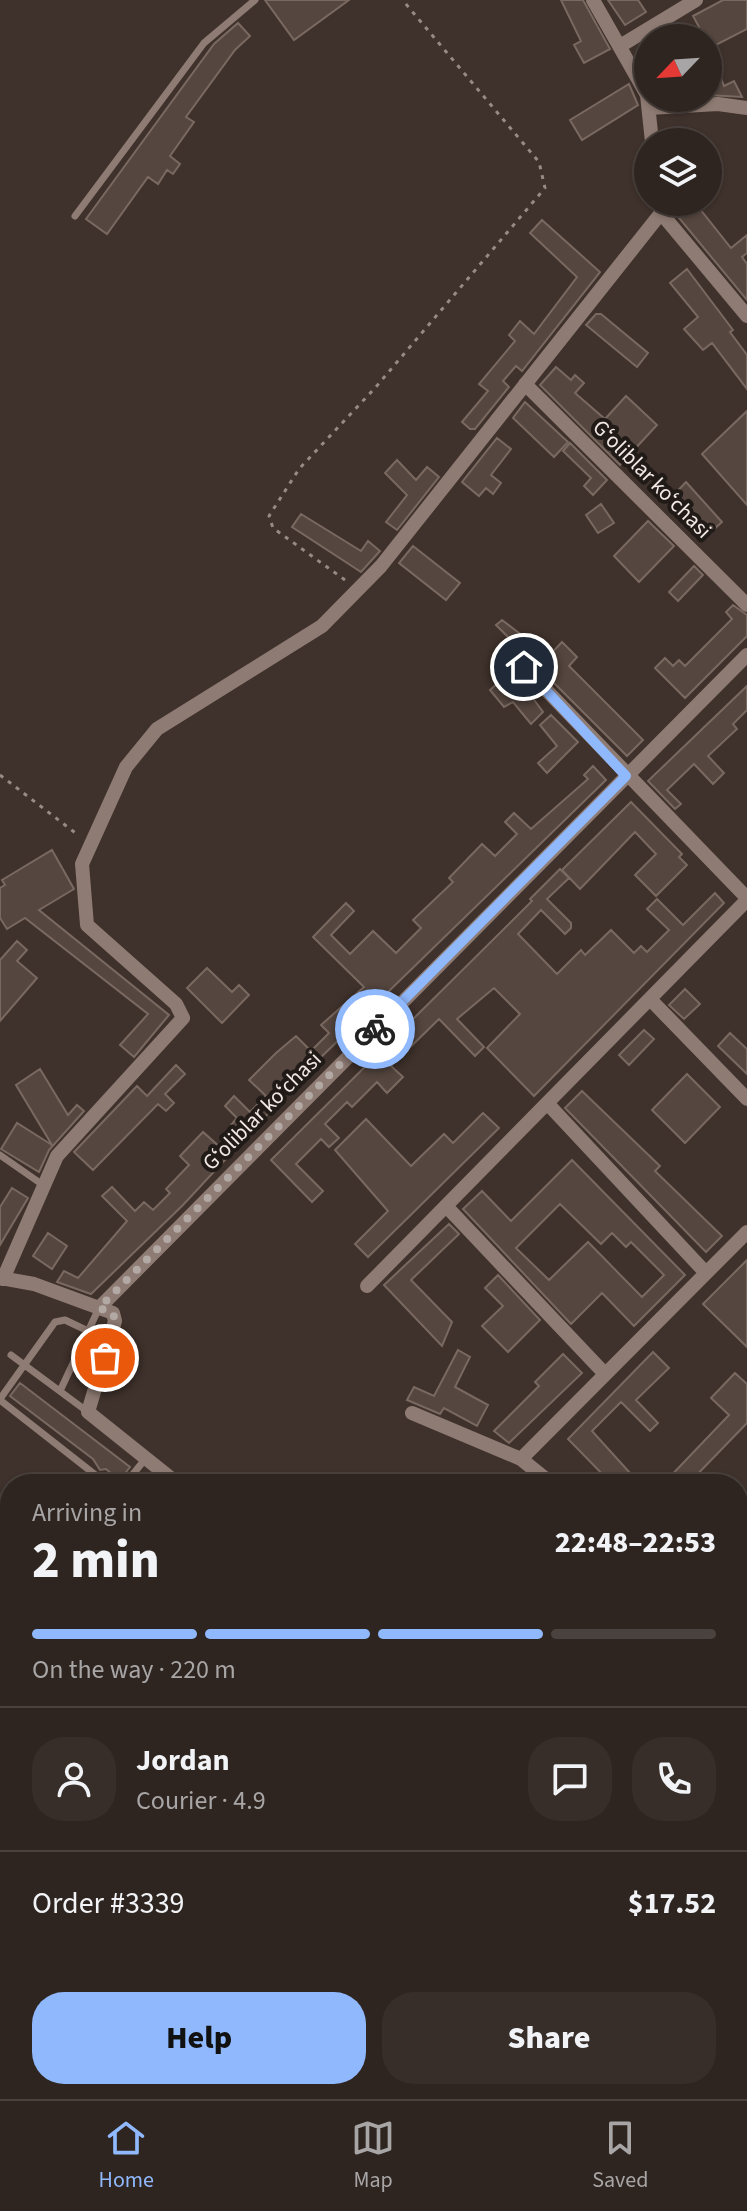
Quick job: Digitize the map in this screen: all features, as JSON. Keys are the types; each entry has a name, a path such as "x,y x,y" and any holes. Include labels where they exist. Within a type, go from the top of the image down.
{"street":[{"path":"593,0 634,71"},
{"path":"620,46 696,0"},
{"path":"722,105 747,108"},
{"path":"166,1474 88,1412 115,1321 113,1313 34,1284 2,1279 57,1156 183,1018 176,1004 87,925 82,864 126,767 157,729 322,626 358,590 381,566 525,384 654,216"},
{"path":"666,216 747,316"},
{"name":"Gʻoliblar koʻchasi","path":"525,384 747,605"},
{"name":"Gʻoliblar koʻchasi","path":"99,1308 747,655"},
{"path":"367,1286 747,899 524,667"},
{"path":"650,999 747,1099"},
{"path":"547,1103 706,1273"},
{"path":"446,1206 605,1374"},
{"path":"521,1459 747,1232"},
{"path":"412,1413 521,1459 540,1474"}],"lane":[{"path":"75,216 204,43 255,0"},
{"path":"0,1155 43,1185"},
{"path":"60,1391 86,1330 99,1308"},
{"path":"86,1330 65,1320 55,1322 0,1399 94,1474"},
{"path":"11,1355 88,1412"},
{"path":"133,1474 146,1458"}],"path":[{"path":"358,590 273,528 269,516 299,469 375,388 545,188 539,162 405,3"},
{"path":"0,775 91,844"}],"building":[{"path":"265,0 349,0 294,40"},
{"path":"561,0 583,0 610,49 584,63 574,45 581,41"},
{"path":"608,0 638,0 646,12 625,25"},
{"path":"723,0 747,0 747,29 722,42 722,24 697,24 693,16"},
{"path":"238,23 250,36 235,50 186,117 194,122 170,156 180,164 173,174 167,170 158,184 148,177 107,234 86,219 214,44"},
{"path":"722,81 724,86 734,81 742,97 722,96"},
{"path":"629,84 634,96 634,108 582,140 570,120"},
{"path":"706,216 731,248 747,235 747,253 742,257 747,264 747,300 679,218"},
{"path":"542,220 600,272 522,371 516,366 503,381 509,387 475,429 470,429 462,422 488,391 479,384 515,341 509,335 520,321 534,334 577,277 530,233"},
{"path":"687,269 733,330 730,332 747,355 747,389 712,343 703,350 684,329 698,317 670,283"},
{"path":"596,314 601,314 648,353 637,367 586,325"},
{"path":"556,367 571,380 575,375 584,383 575,393 605,419 626,396 657,425 620,465 540,385"},
{"path":"525,402 568,442 554,457 513,418"},
{"path":"747,411 747,505 702,454"},
{"path":"497,438 511,449 491,475 501,483 493,494 486,488 479,496 462,482"},
{"path":"570,443 607,480 593,495 584,486 591,478 563,451"},
{"path":"397,460 416,480 427,467 439,477 397,530 386,522 407,495 385,473"},
{"path":"686,482 722,522 702,540 668,501"},
{"path":"601,504 614,523 598,533 586,515"},
{"path":"301,514 361,551 368,541 380,551 361,572 292,527"},
{"path":"648,521 674,546 639,582 614,556"},
{"path":"413,546 460,583 446,600 399,563"},
{"path":"694,566 703,575 678,601 669,592"},
{"path":"733,605 747,615 747,636 685,698 655,668 665,658 673,666 679,660 685,666 732,619 726,612"},
{"path":"502,620 549,656 562,642 577,657 569,666 643,740 627,756 496,625"},
{"path":"512,670 543,712 531,724 513,702 504,707 490,690"},
{"path":"747,686 747,710 733,724 737,729 708,756 724,773 713,784 694,764 667,790 681,804 675,809 648,781"},
{"path":"551,715 578,742 547,773 538,763 557,746 540,725"},
{"path":"593,766 606,780 314,1064 183,1205 91,1294 57,1282 64,1271 78,1278 127,1221 102,1196 112,1187 135,1211 144,1202 153,1210 170,1193 166,1189 189,1165 180,1156 203,1132 221,1148 237,1131 231,1125 237,1118 225,1106 234,1096 250,1112 266,1096 249,1080 296,1036 311,1051 329,1033 321,1025 364,987 313,937 346,903 354,911 331,935 350,954 373,931 396,953 421,928 413,920 453,882 449,878 482,844 495,856 517,834 505,822 514,813 531,829 588,779 584,775"},
{"path":"631,802 682,854 679,857 687,865 656,896 635,875 656,854 635,832 580,889 562,870"},
{"path":"52,850 74,889 39,910 169,1015 134,1057 120,1045 148,1014 25,918 7,929 0,918 0,888 5,885 2,880"},
{"path":"560,869 569,878 547,899 571,923 571,928 565,934 541,910 518,934 557,974 581,950 585,955 611,930 634,953 641,946 647,952 669,930 647,909 657,899 683,925 715,893 724,903 534,1096 487,1048 520,1014 494,988 457,1019 484,1047 475,1056 439,1019 391,1066 403,1077 387,1093 377,1082 352,1107 347,1102 325,1124 339,1138 329,1147 321,1139 296,1164 323,1191 312,1202 271,1160 532,901 530,899"},
{"path":"17,941 27,950 17,961 37,978 0,1021 0,960"},
{"path":"207,968 232,992 239,985 249,995 222,1023 187,988"},
{"path":"685,989 700,1004 684,1019 669,1005"},
{"path":"644,1030 654,1039 629,1065 619,1055"},
{"path":"730,1033 747,1049 747,1074 718,1046"},
{"path":"176,1065 185,1074 165,1094 174,1103 166,1111 158,1104 93,1170 74,1152 137,1086 147,1096"},
{"path":"40,1069 68,1115 77,1105 84,1111 49,1150 39,1172 1,1149 17,1123 52,1145 16,1085"},
{"path":"687,1074 720,1107 685,1143 652,1110"},
{"path":"582,1091 660,1166 655,1171 722,1236 706,1252 565,1108"},
{"path":"483,1113 499,1128 368,1257 355,1244 388,1211 335,1150 366,1119 411,1166 444,1134 453,1143"},
{"path":"572,1160 685,1275 634,1326 602,1293 571,1324 463,1209 482,1191 511,1221","holes":["560,1204 601,1244 612,1233 626,1247 631,1242 664,1275 642,1297 588,1242 549,1280 516,1248"]},
{"path":"12,1188 28,1198 0,1245 0,1207"},
{"path":"449,1224 459,1234 411,1280 452,1322 442,1346 384,1285"},
{"path":"48,1233 67,1246 52,1269 33,1256"},
{"path":"747,1260 747,1347 703,1304"},
{"path":"498,1275 540,1320 508,1352 482,1326 503,1306 485,1288"},
{"path":"458,1350 470,1357 455,1387 488,1405 477,1426 444,1408 440,1414 407,1400 414,1387 434,1396"},
{"path":"653,1352 669,1368 636,1400 658,1423 650,1431 621,1402 592,1431 631,1474 602,1474 568,1439"},
{"path":"563,1354 582,1373 509,1443 494,1431 539,1386 535,1382"},
{"path":"735,1373 747,1384 747,1423 698,1474 673,1474 729,1415 711,1398"},
{"path":"20,1383 130,1467 125,1474 100,1470 93,1459 10,1396"}],"way so far":[{"path":"105,1358 115,1321 113,1313 99,1308 375,1029"}],"route":[{"path":"375,1029 626,776 524,667"}]}
